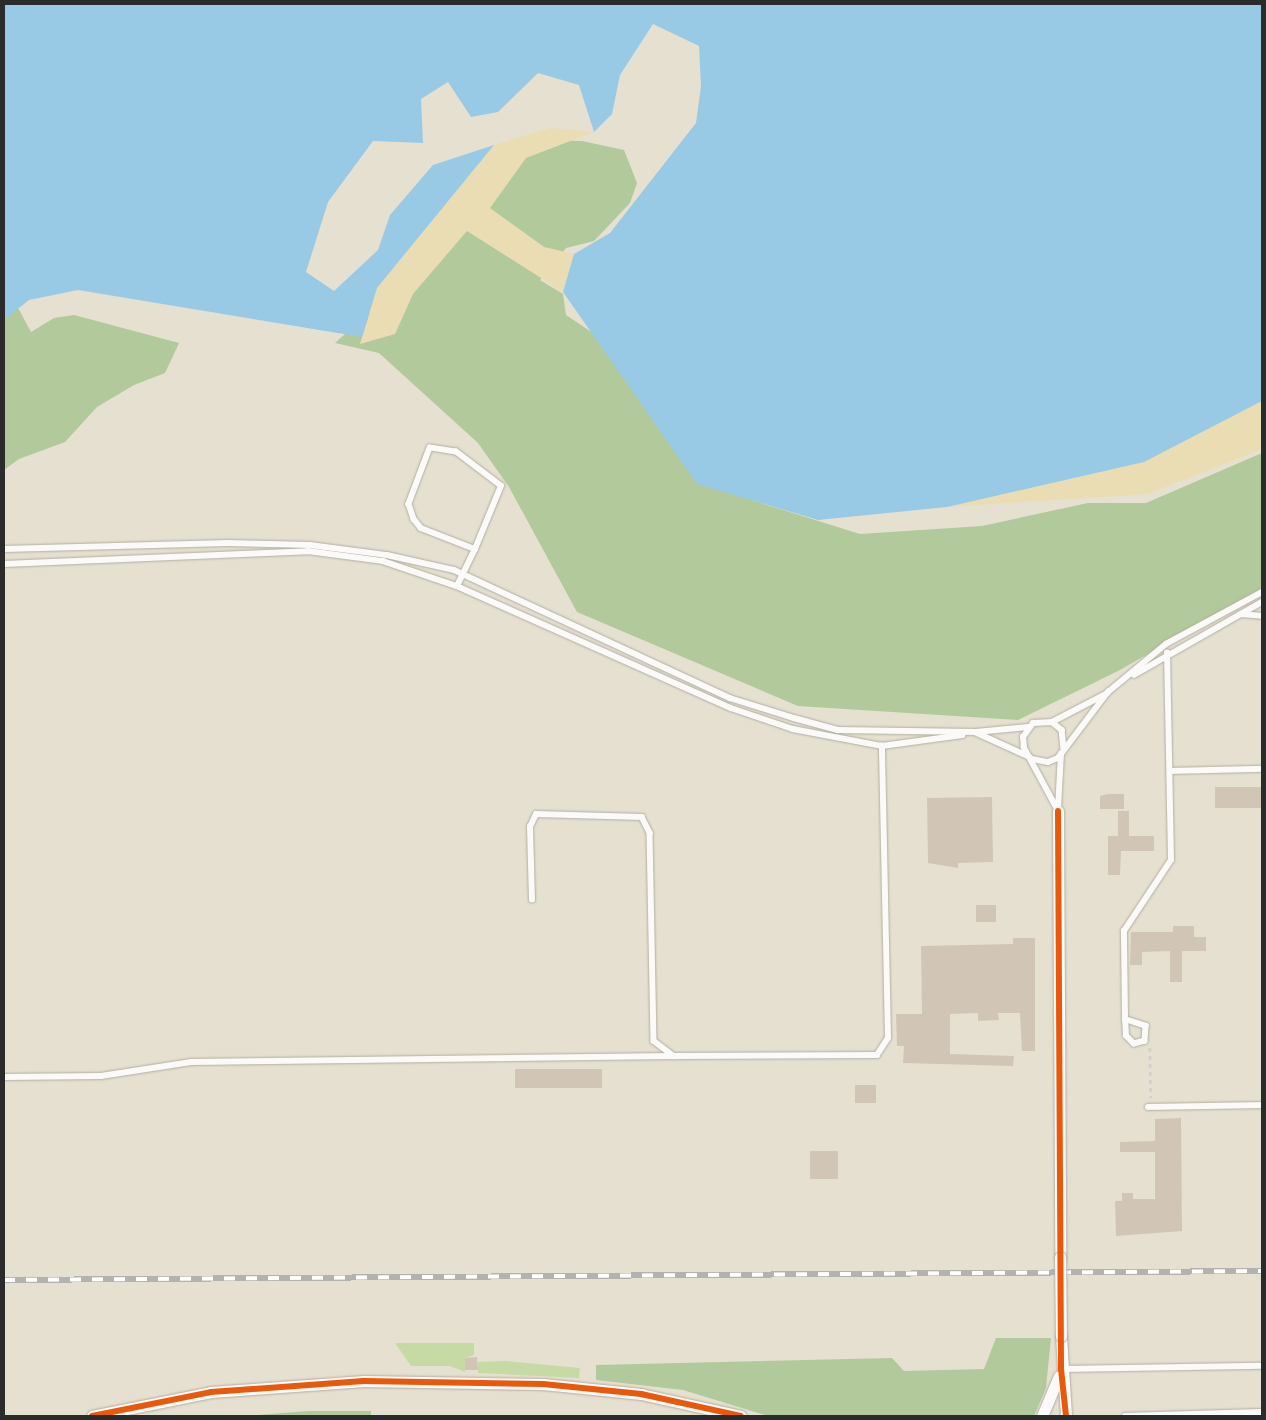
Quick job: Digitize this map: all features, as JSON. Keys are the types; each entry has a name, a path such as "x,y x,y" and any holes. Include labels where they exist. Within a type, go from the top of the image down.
{"street":[{"path":"1058,811 1061,1369 1066,1416"},
{"path":"1042,1416 1061,1369"},
{"path":"92,1416 212,1392 373,1381 544,1384 641,1394 741,1416"}],"lane":[{"path":"457,586 475,549 501,486 456,452 430,448 409,504 414,519 429,532 475,549"},
{"path":"4,549 310,545 387,555 463,575 730,698 838,730 975,732 1031,758 1048,762 1062,752 1108,692 1166,644 1262,593"},
{"path":"4,564 308,551 384,561 457,586 731,708 835,741 882,746 975,732 1028,727 1040,721 1052,722 1108,692 1167,653 1262,602"},
{"path":"1240,614 1262,616"},
{"path":"1125,1019 1146,1026 1145,1041 1138,1044 1128,1040 1125,1019 1124,931 1171,860 1171,771 1167,653"},
{"path":"1052,722 1065,736 1062,752 1058,811"},
{"path":"1028,727 1023,742 1058,811"},
{"path":"4,1077 101,1076 191,1062 877,1055 884,1049 888,1038 882,746"},
{"path":"1171,771 1262,770"},
{"path":"532,900 530,827 536,814 645,820 650,833 654,1041 674,1056"},
{"path":"1148,1107 1262,1105"},
{"path":"1061,1369 1262,1366"},
{"path":"1125,1416 1262,1412"}],"path":[{"path":"1150,1046 1151,1099"}],"green space":[{"path":"526,140 582,141 624,150 637,183 630,203 594,241 566,248 540,280 563,294 566,315 599,337 705,473 748,499 860,534 982,526 1088,503 1146,503 1262,453 1262,588 1120,670 1018,720 798,706 577,612 509,487 478,443 379,353 335,343 391,293"},
{"path":"17,306 31,332 54,318 74,315 179,343 165,373 134,385 97,407 65,442 19,459 4,470 4,320"},
{"path":"996,1338 1051,1338 1046,1388 1034,1416 768,1416 683,1390 596,1380 596,1365 892,1358 904,1371 984,1369"},
{"path":"395,1343 474,1343 474,1355 465,1358 465,1372 450,1366 411,1366"},
{"path":"505,1361 580,1368 579,1378 478,1373 478,1362"},
{"path":"308,1411 371,1411 371,1416 243,1416"}],"sand":[{"path":"550,128 594,132 526,158 490,208 544,247 574,254 563,292 467,231 413,294 395,334 360,344 377,288 494,145"},
{"path":"1262,401 1262,449 1148,494 947,507 1144,462"}],"water":[{"path":"4,4 1262,4 1262,401 1144,462 947,507 818,520 697,484 563,292 574,254 610,233 696,123 701,86 699,46 653,24 620,75 612,114 594,132 579,85 538,73 498,112 471,117 448,82 421,99 423,143 373,141 328,202 306,272 334,291 378,250 390,215 433,165 494,145 377,288 362,337 78,290 29,300 4,320"}],"building":[{"path":"1215,787 1262,787 1262,808 1215,808"},
{"path":"1124,794 1124,809 1100,809 1100,796"},
{"path":"992,797 993,862 958,863 958,868 928,863 927,798"},
{"path":"1118,811 1129,811 1129,836 1154,836 1154,851 1121,851 1120,875 1108,875 1108,836 1118,836"},
{"path":"976,905 996,905 996,922 976,922"},
{"path":"1173,926 1194,926 1194,937 1206,937 1206,951 1182,951 1182,982 1170,982 1170,951 1142,952 1142,965 1130,965 1131,932 1173,932"},
{"path":"1013,938 1035,938 1035,1051 1022,1051 1020,1013 998,1013 999,1020 978,1021 978,1013 950,1014 950,1054 1014,1056 1013,1066 903,1063 904,1046 897,1046 896,1014 922,1014 921,946 1013,944"},
{"path":"515,1069 602,1069 602,1088 515,1088"},
{"path":"855,1085 876,1085 876,1103 855,1103"},
{"path":"1181,1118 1182,1231 1116,1236 1115,1201 1122,1201 1122,1193 1133,1193 1133,1199 1155,1199 1155,1152 1120,1152 1120,1142 1155,1141 1155,1119"},
{"path":"810,1151 838,1151 838,1179 810,1179"},
{"path":"477,1357 478,1370 465,1370 465,1358"}],"railway":[{"path":"4,1280 1262,1271"}],"cycle path":[{"path":"1058,811 1061,1369 1066,1416"},
{"path":"92,1416 211,1392 364,1381 543,1384 641,1394 741,1416"}]}
